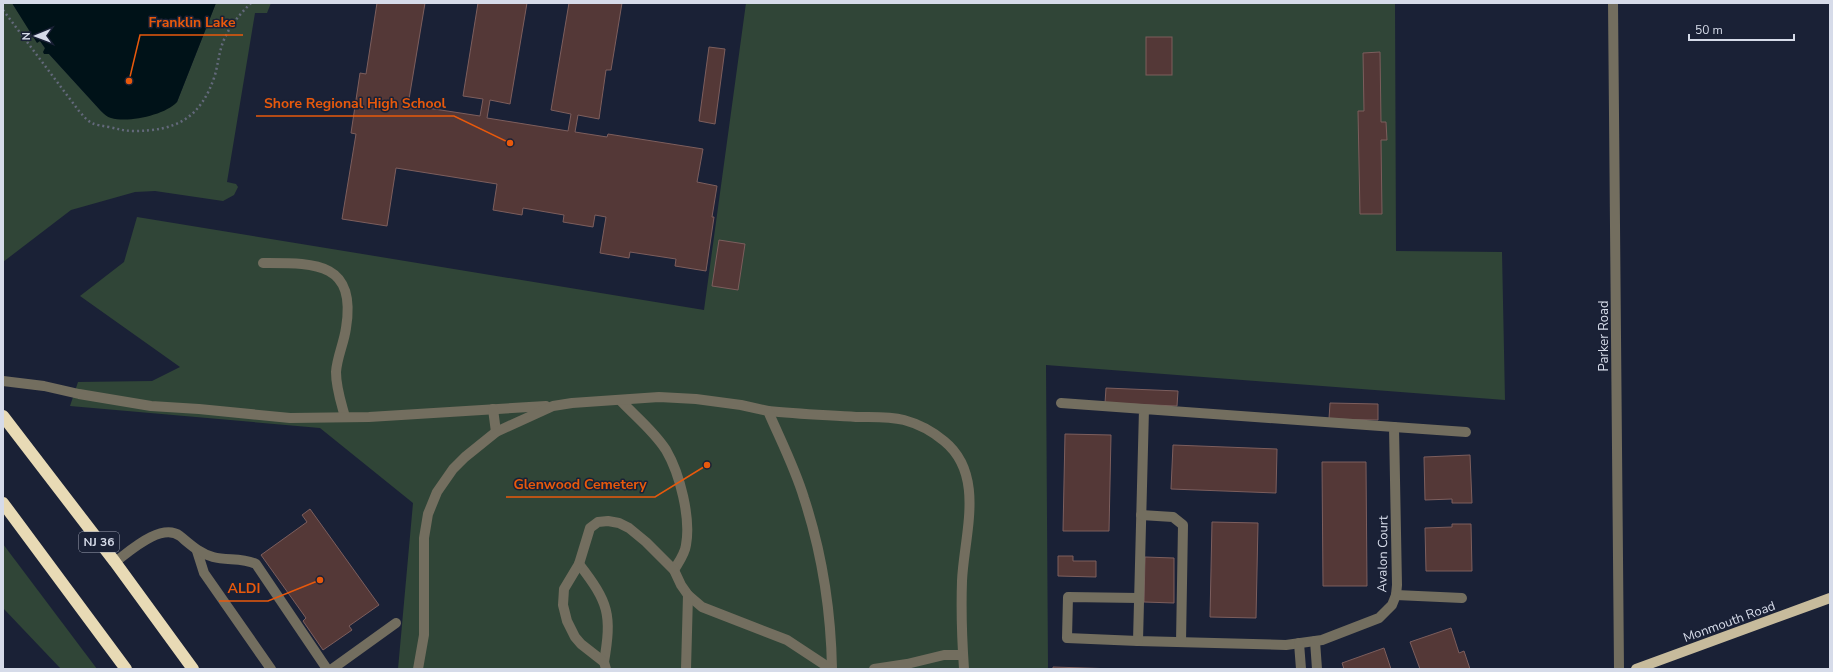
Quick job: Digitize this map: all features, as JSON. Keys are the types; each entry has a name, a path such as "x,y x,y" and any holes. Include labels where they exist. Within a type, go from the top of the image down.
{"highway":[{"name":"NJ 36","path":"3,416 115,562 193,669"},
{"path":"3,503 126,669"}],"main road":[{"name":"Monmouth Road","path":"1636,669 1830,598"}],"street":[{"name":"Parker Road","path":"1613,3 1619,669"},
{"path":"263,263 299,263 316,266 334,274 342,281 348,300 347,317 336,371 336,385 345,417"},
{"path":"3,381 44,386 79,394 151,406 290,418 369,417 553,406 572,403 659,397 740,404 768,411 795,414 904,420 924,427 936,434 958,455 967,475 969,489 969,517 962,581 964,669"},
{"path":"620,400 657,438 673,465 680,483 686,514 687,536 686,546 674,570"},
{"path":"1062,403 1466,432"},
{"path":"418,669 424,635 425,529 431,505 437,492 453,469 465,457 496,432 553,406"},
{"path":"492,409 496,432"},
{"path":"1138,641 1144,409"},
{"path":"768,411 794,470 804,497 813,530 822,568 829,613 831,669"},
{"name":"Avalon Court","path":"1139,598 1068,597 1067,638 1286,645 1322,640 1379,618 1392,605 1396,595 1394,427"},
{"path":"1141,515 1173,517 1183,525 1181,642"},
{"path":"605,666 581,644 576,637 567,621 563,605 564,589 579,564 590,528 598,522 608,521 619,523 629,528 674,570 681,585 688,595 702,607 772,632 831,669"},
{"path":"115,562 149,537 158,534 171,533 179,535 197,551 215,557 244,560 256,564 327,669"},
{"path":"197,551 204,573 271,669"},
{"path":"579,564 597,587 606,612 608,636 605,666"},
{"path":"686,669 688,595"},
{"path":"1396,595 1462,598"},
{"path":"332,669 396,624"},
{"path":"1315,641 1317,669"},
{"path":"1299,643 1301,669"},
{"path":"874,669 907,664 944,655 963,655"}],"path":[{"path":"3,10 79,111 94,125 126,131 148,131 172,127 182,123 192,115 203,102 215,74 226,35 240,13 251,3"}],"green space":[{"path":"3,3 12,3 37,42 40,41 49,54 101,111 112,118 124,119 177,102 216,3 271,3 267,13 255,13 227,182 236,184 238,187 234,195 223,201 155,191 135,192 71,210 3,262"},
{"path":"746,3 1395,3 1396,251 1502,252 1505,400 1046,365 1048,669 398,669 413,503 320,428 70,406 78,382 152,381 180,367 80,296 124,262 137,217 704,310"},
{"path":"3,544 97,669 61,669 3,608"}],"shaded area":[{"path":"12,3 216,3 177,102 164,111 146,117 137,119 119,119 108,117 101,111 49,54 44,54 43,52 45,48 40,41 37,43"}],"building":[{"path":"377,3 425,3 408,105 480,116 483,99 463,96 478,3 527,3 510,104 490,100 487,118 568,131 571,114 551,110 569,3 622,3 611,70 606,70 599,119 578,115 575,132 607,137 608,134 703,149 697,182 717,186 706,271 675,266 676,259 630,252 629,258 600,253 606,217 595,215 593,227 563,222 564,215 523,208 522,215 493,210 497,184 396,168 387,226 342,219 356,134 351,133 360,73 366,74"},
{"path":"1146,37 1172,37 1172,75 1146,75"},
{"path":"709,47 725,49 715,124 699,121"},
{"path":"1380,52 1381,122 1386,122 1387,140 1381,140 1382,214 1360,214 1358,111 1364,111 1363,53"},
{"path":"719,240 745,244 738,290 712,286"},
{"path":"1106,388 1178,391 1177,406 1105,403"},
{"path":"1330,403 1378,404 1378,420 1329,419"},
{"path":"1065,434 1111,435 1109,531 1063,531"},
{"path":"1173,445 1277,449 1276,493 1171,489"},
{"path":"1470,455 1472,503 1452,503 1452,499 1425,500 1424,457"},
{"path":"1322,462 1366,462 1367,586 1323,586"},
{"path":"310,509 379,605 349,626 352,630 323,650 303,621 306,618 261,555 307,522 302,515"},
{"path":"1212,522 1258,523 1256,618 1210,617"},
{"path":"1452,524 1471,524 1472,571 1426,571 1425,528 1452,527"},
{"path":"1058,556 1073,556 1073,561 1096,561 1096,577 1058,576"},
{"path":"1145,557 1174,558 1174,603 1144,602"},
{"path":"1451,628 1459,653 1464,651 1470,669 1420,669 1410,642"},
{"path":"1384,648 1391,669 1344,669 1342,663"},
{"path":"1053,667 1116,669 1053,669"}],"place":[{"name":"Franklin Lake","path":"129,81"},
{"name":"Shore Regional High School","path":"510,143"},
{"name":"Glenwood Cemetery","path":"707,465"},
{"name":"ALDI","path":"320,580"}]}
